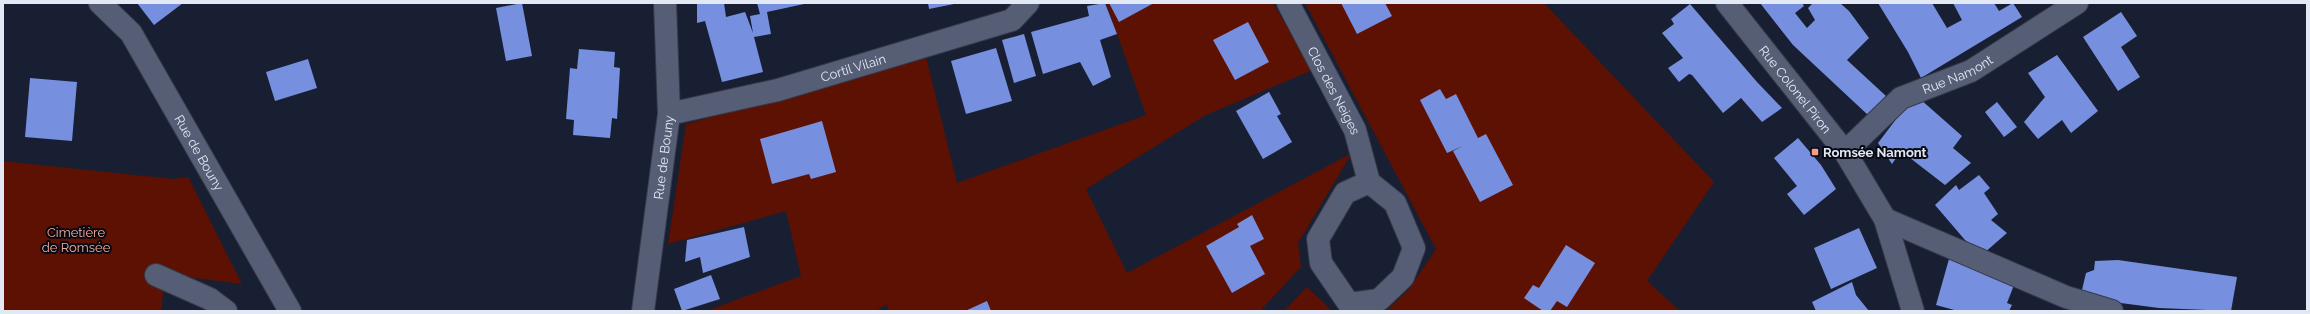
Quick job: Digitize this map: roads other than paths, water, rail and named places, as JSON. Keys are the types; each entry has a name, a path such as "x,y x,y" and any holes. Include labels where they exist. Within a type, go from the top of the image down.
{"street":[{"name":"Rue de Bouny","path":"100,3 131,33 290,311"},
{"name":"Rue de Bouny","path":"643,311 669,114 665,3"},
{"name":"Cortil Vilain","path":"669,114 778,90 1012,20 1028,3"},
{"name":"Clos des Neiges","path":"1288,3 1355,130 1369,182"},
{"name":"Rue Colonel Piron","path":"1727,3 1845,152 1884,219 1913,311"},
{"name":"Rue Namont","path":"1845,152 1901,98 1971,71 2077,3"},
{"path":"1369,182 1395,203 1414,248 1403,277 1379,300 1349,304 1321,263 1318,239 1345,193 1369,182"},
{"path":"1884,219 2066,297 2112,311"},
{"path":"156,275 210,299 226,311"}],"place":[{"name":"Romsée Namont","path":"1815,152"}],"park label":[{"name":"Cimetière de Romsée","path":"76,240"}]}
